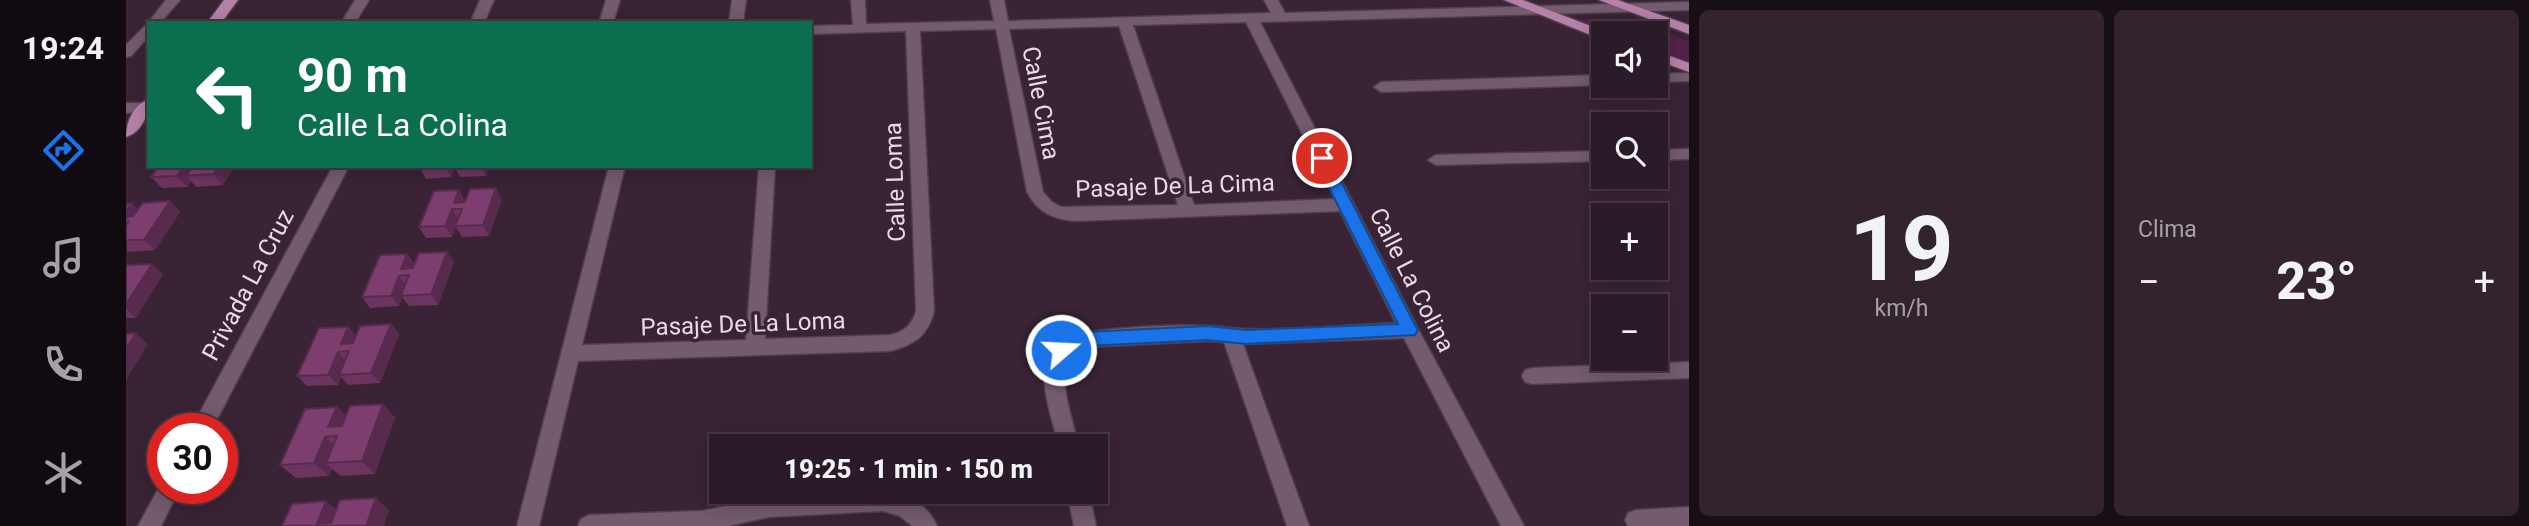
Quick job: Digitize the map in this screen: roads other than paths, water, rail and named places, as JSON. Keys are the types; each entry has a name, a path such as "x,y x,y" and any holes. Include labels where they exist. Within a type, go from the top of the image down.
{"main road":[{"path":"215,21 231,0"},
{"path":"1511,0 1591,30"},
{"path":"1606,0 1689,30"},
{"path":"1668,60 1689,68"},
{"path":"127,129 147,106"}],"street":[{"path":"155,21 173,0"},
{"path":"349,21 362,0"},
{"path":"478,21 487,0"},
{"path":"607,21 613,0"},
{"path":"736,21 738,0"},
{"path":"858,0 860,29"},
{"name":"Calle Cima","path":"998,0 1035,192 1049,209"},
{"path":"1271,0 1280,18"},
{"path":"812,30 1625,8 1664,3 1689,6"},
{"name":"Calle La Colina","path":"1251,18 1409,330 1513,526"},
{"path":"1125,22 1188,211"},
{"name":"Calle Loma","path":"913,27 925,311 923,323 916,333"},
{"path":"126,53 147,30"},
{"path":"1668,78 1689,77"},
{"path":"1381,87 1591,80"},
{"path":"126,108 147,106"},
{"path":"1668,155 1689,154"},
{"path":"1436,160 1591,156"},
{"name":"Privada La Cruz","path":"210,413 340,168"},
{"path":"528,526 616,168"},
{"path":"755,349 767,168"},
{"name":"Pasaje De La Cima","path":"1049,209 1074,215 1345,205"},
{"path":"1067,434 1054,373 1054,360 1061,350 1072,342 1207,333 1231,336 1409,330"},
{"name":"Pasaje De La Loma","path":"570,353 890,343 904,340 916,333"},
{"path":"1231,336 1298,526"},
{"path":"1532,376 1689,370"},
{"path":"589,526 735,520 769,507 883,501 901,504 921,519"},
{"path":"149,526 161,504"},
{"path":"1080,504 1085,526"},
{"path":"1636,520 1689,516"}]}
